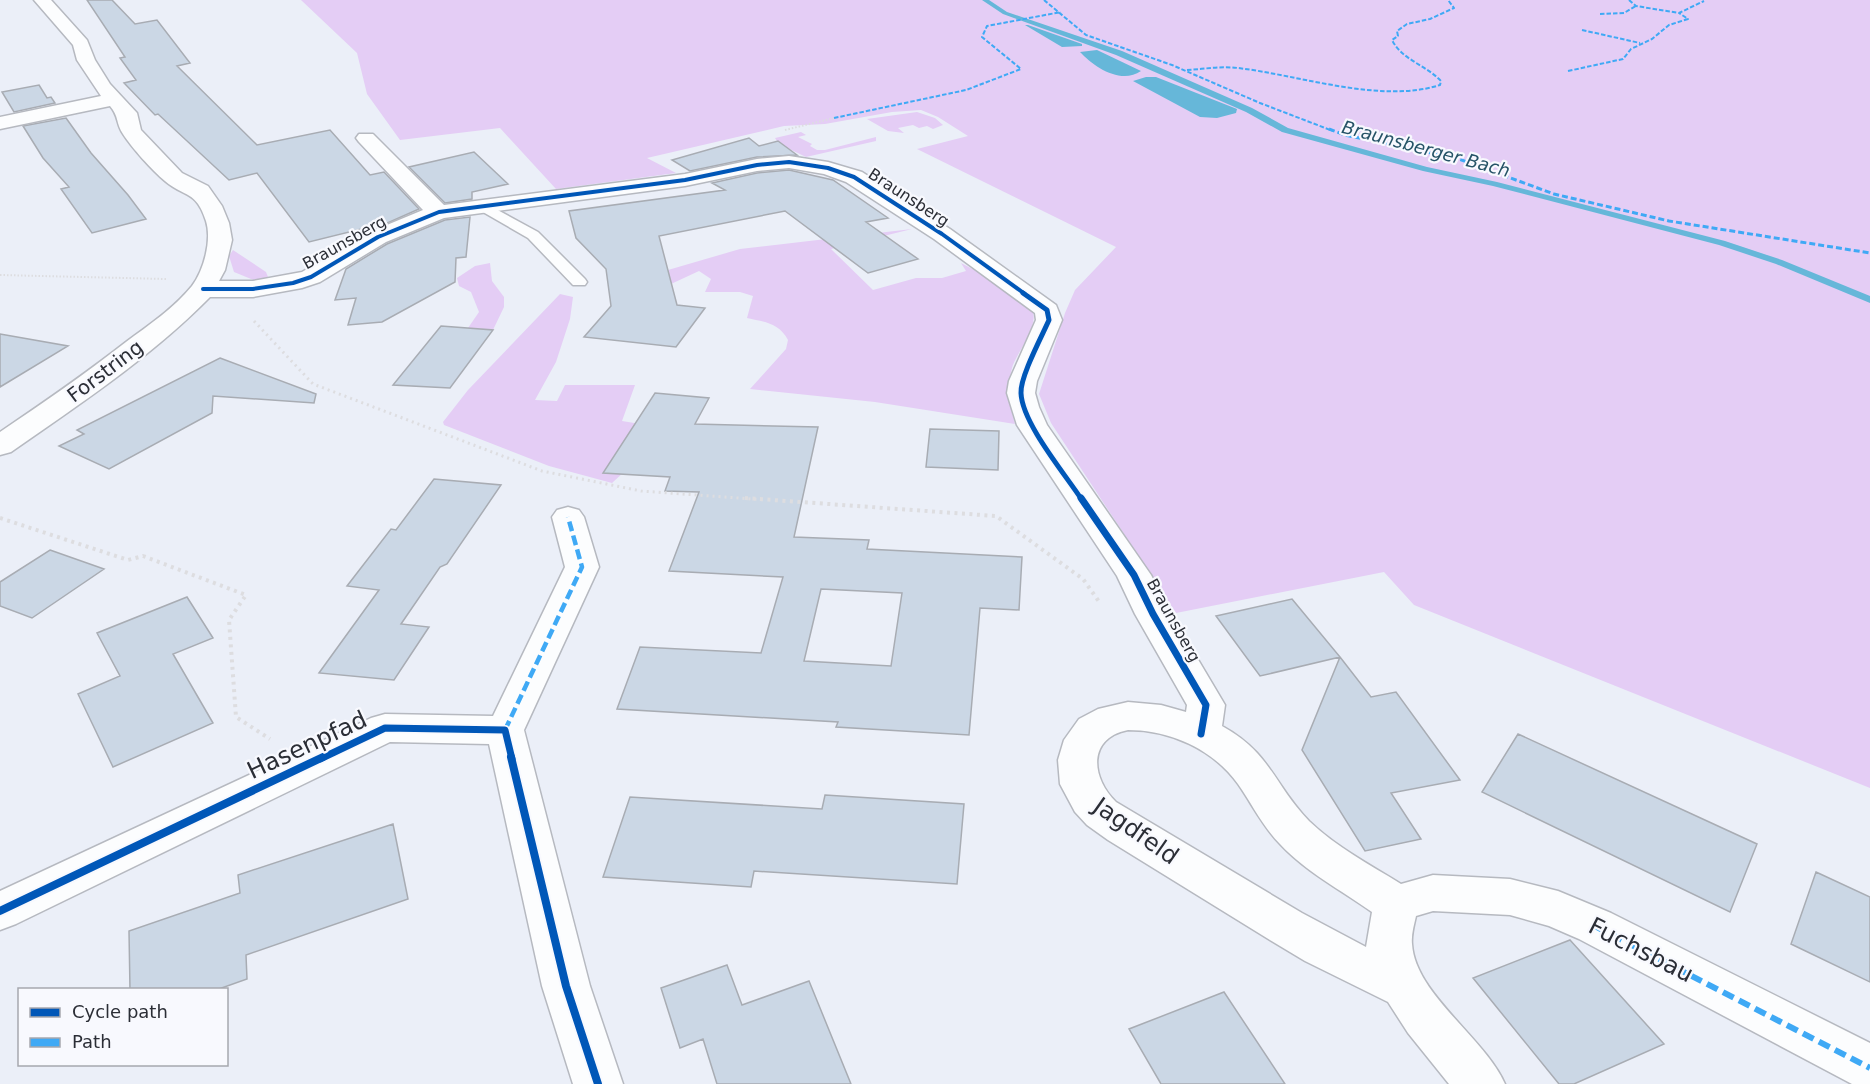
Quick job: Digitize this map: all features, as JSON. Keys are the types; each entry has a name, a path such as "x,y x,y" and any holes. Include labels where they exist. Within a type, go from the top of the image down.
{"street":[{"path":"42,0 81,44 86,60 127,113 131,131 174,178 200,191 211,206 218,223 220,240 213,270 203,289"},
{"path":"0,123 114,99"},
{"path":"366,138 439,212"},
{"name":"Braunsberg","path":"203,289 236,290 276,287 311,277 378,237 439,212 685,180 772,163 802,163 828,168 854,177 942,234 1047,310 1049,320 1023,381 1024,407 1032,425 1047,448 1134,575 1153,614 1206,705 1202,734"},
{"name":"Forstring","path":"0,446 76,394 162,328 203,289"},
{"path":"568,516 582,567 505,730 566,986 598,1084"},
{"name":"Jagdfeld","path":"1403,987 1322,947 1149,843 1096,808 1084,794 1078,777 1081,746 1091,730 1105,722 1127,716 1147,716 1202,734 1223,744 1243,760 1273,807 1314,851 1396,904 1388,944 1391,961 1403,987 1480,1084"},
{"name":"Hasenpfad","path":"0,911 385,728 505,730"},
{"name":"Fuchsbau","path":"1396,904 1433,893 1468,893 1510,897 1558,910 1595,926 1870,1068"}],"lane":[{"path":"481,205 533,235 579,282"}],"path":[{"path":"798,126 834,118"},
{"path":"0,275 168,279"},
{"path":"236,290 239,304 273,344 313,384 542,471 641,491 996,516 1083,579 1104,608"},
{"path":"0,518 128,560 142,556 246,595 229,620 236,717 308,764"}],"shaded area":[{"path":"301,0 1870,0 1870,788 1414,605 1384,572 1176,613 1051,423 1039,394 1065,313 1075,290 1116,247 917,149 968,136 938,117 921,110 892,112 825,124 784,126 647,158 676,173 556,189 500,128 400,140 367,94 357,53"},
{"path":"917,112 935,118 943,125 933,129 913,125 898,128 904,133 888,131 867,119"},
{"path":"801,132 806,135 798,137 812,144 810,146 817,150 876,137 876,141 806,157 779,144 775,138"},
{"path":"912,229 831,249 873,290 916,278 942,278 966,271 961,263 998,283 1025,302 1034,315 1031,330 1014,362 1010,375 1009,396 1015,424 875,402 750,389 786,349 788,340 784,334 771,324 747,318 753,296 740,292 705,292 711,279 699,271 671,284 668,270 740,249"},
{"path":"233,250 266,272 268,277 256,281 234,272 229,256"},
{"path":"490,263 492,281 504,297 504,307 493,330 468,328 479,312 471,292 459,286 457,278 475,266"},
{"path":"560,294 573,297 570,319 556,362 535,400 557,401 565,385 635,385 622,421 690,432 648,450 612,483 549,466 444,425 443,422 468,390"}],"water":[{"path":"1025,25 1082,44 1082,46 1062,47"},
{"path":"1097,50 1141,71 1133,75 1117,75 1100,68 1080,52"},
{"path":"1156,77 1237,109 1236,113 1217,118 1200,117 1133,81"}],"building":[{"path":"87,0 112,0 135,24 157,20 190,63 177,66 257,145 330,130 370,175 384,172 419,209 358,236 361,229 309,242 257,173 229,180 158,114 155,115 124,83 136,80 120,58 125,57"},
{"path":"39,85 47,98 51,97 55,103 14,112 2,92"},
{"path":"66,118 91,153 146,219 92,233 61,189 69,187 43,158 23,126"},
{"path":"749,138 759,146 778,141 797,155 757,157 690,171 672,160"},
{"path":"474,152 508,184 472,192 472,199 445,203 409,167"},
{"path":"789,170 833,180 888,218 866,222 918,259 868,273 785,211 659,236 677,305 705,308 676,347 584,337 611,306 606,269 576,238 569,211 725,190 712,183 757,173"},
{"path":"470,217 466,257 456,258 455,282 382,322 348,325 356,298 335,300 346,269 387,244 445,220"},
{"path":"441,326 493,330 450,388 393,385"},
{"path":"0,334 68,346 0,387"},
{"path":"220,358 316,394 314,403 213,396 212,413 109,469 59,446 84,434 77,430"},
{"path":"655,393 709,398 695,424 818,427 794,537 869,540 867,549 1022,557 1019,610 980,608 969,735 836,727 838,722 617,709 640,647 761,653 783,577 669,571 699,492 665,491 670,477 603,473","holes":["821,589 902,593 891,666 804,661"]},
{"path":"930,429 999,431 998,470 926,467"},
{"path":"434,479 501,485 447,564 440,567 401,624 429,627 394,680 319,673 379,590 347,586 391,529 396,530"},
{"path":"50,550 104,569 32,618 0,606 0,582"},
{"path":"187,597 213,638 173,654 213,723 113,767 78,694 120,676 97,633"},
{"path":"1292,599 1340,657 1260,676 1216,616"},
{"path":"1340,657 1371,697 1396,692 1460,780 1391,793 1421,839 1365,851 1302,750"},
{"path":"1518,734 1757,844 1730,912 1482,792"},
{"path":"825,795 964,804 957,884 754,871 751,887 603,877 630,797 822,809"},
{"path":"393,824 408,899 246,955 247,979 222,988 130,988 129,931 240,893 238,875"},
{"path":"1816,872 1870,897 1870,982 1791,944"},
{"path":"1570,940 1664,1044 1574,1084 1559,1084 1473,978"},
{"path":"727,965 742,1005 809,981 851,1084 717,1084 703,1039 680,1048 661,988"},
{"path":"1224,992 1285,1084 1161,1084 1129,1029"}],"waterway":[{"name":"Braunsberger Bach","path":"985,0 1005,13 1119,53 1249,110 1285,130 1426,169 1494,184 1722,243 1779,262 1870,300"}],"marked path":[{"path":"1044,0 1086,35 1172,65 1260,103 1345,135 1459,159 1554,194 1669,221 1870,253"},
{"path":"1187,70 1239,68 1343,86 1402,91 1425,90 1440,85 1441,81 1428,69 1402,54 1392,40 1398,36 1397,31 1407,24 1430,19 1454,8 1448,0"},
{"path":"1629,0 1636,6 1679,13 1704,1"},
{"path":"1600,14 1624,13 1636,6"},
{"path":"834,118 966,90 1021,69 982,37 987,26 1061,12"},
{"path":"1568,71 1623,59 1631,49 1652,39 1669,25 1688,19 1679,13"},
{"path":"1582,30 1640,43"},
{"path":"505,730 582,567 568,517"},
{"path":"1595,926 1870,1068"}],"cycle path":[{"path":"203,289 253,289 293,283 311,277 378,237 439,212 685,180 757,165 789,162 828,168 854,177 942,234 1047,310 1049,320 1023,381 1021,393 1025,407 1032,425 1134,575 1153,614 1206,705 1201,734"},
{"path":"0,911 385,728 505,730 566,986 598,1084"}]}
